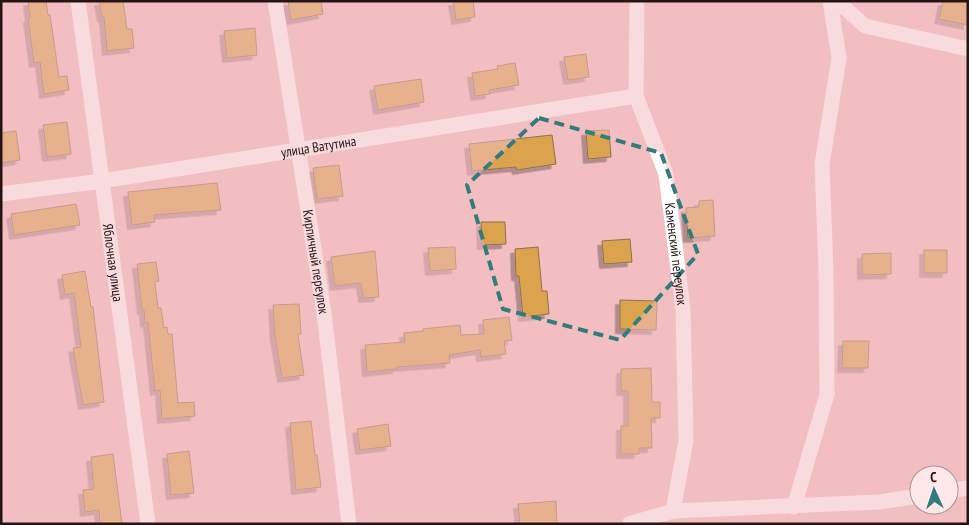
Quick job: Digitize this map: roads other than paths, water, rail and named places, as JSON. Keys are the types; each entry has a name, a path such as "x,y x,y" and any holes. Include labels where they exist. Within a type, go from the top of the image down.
{"street":[{"name":"Яблочная улица","path":"78,1 148,524"},
{"name":"Кирпичный переулок","path":"275,1 324,313 349,524"},
{"name":"Каменский переулок","path":"637,1 636,96 666,174 683,309 686,440 674,512"},
{"path":"794,507 827,394 826,270 822,164 839,58 830,1"},
{"path":"837,1 865,26 968,50"},
{"name":"улица Ватутина","path":"1,194 102,181 297,148 636,96"},
{"path":"629,524 674,512 879,502 909,498"}]}
